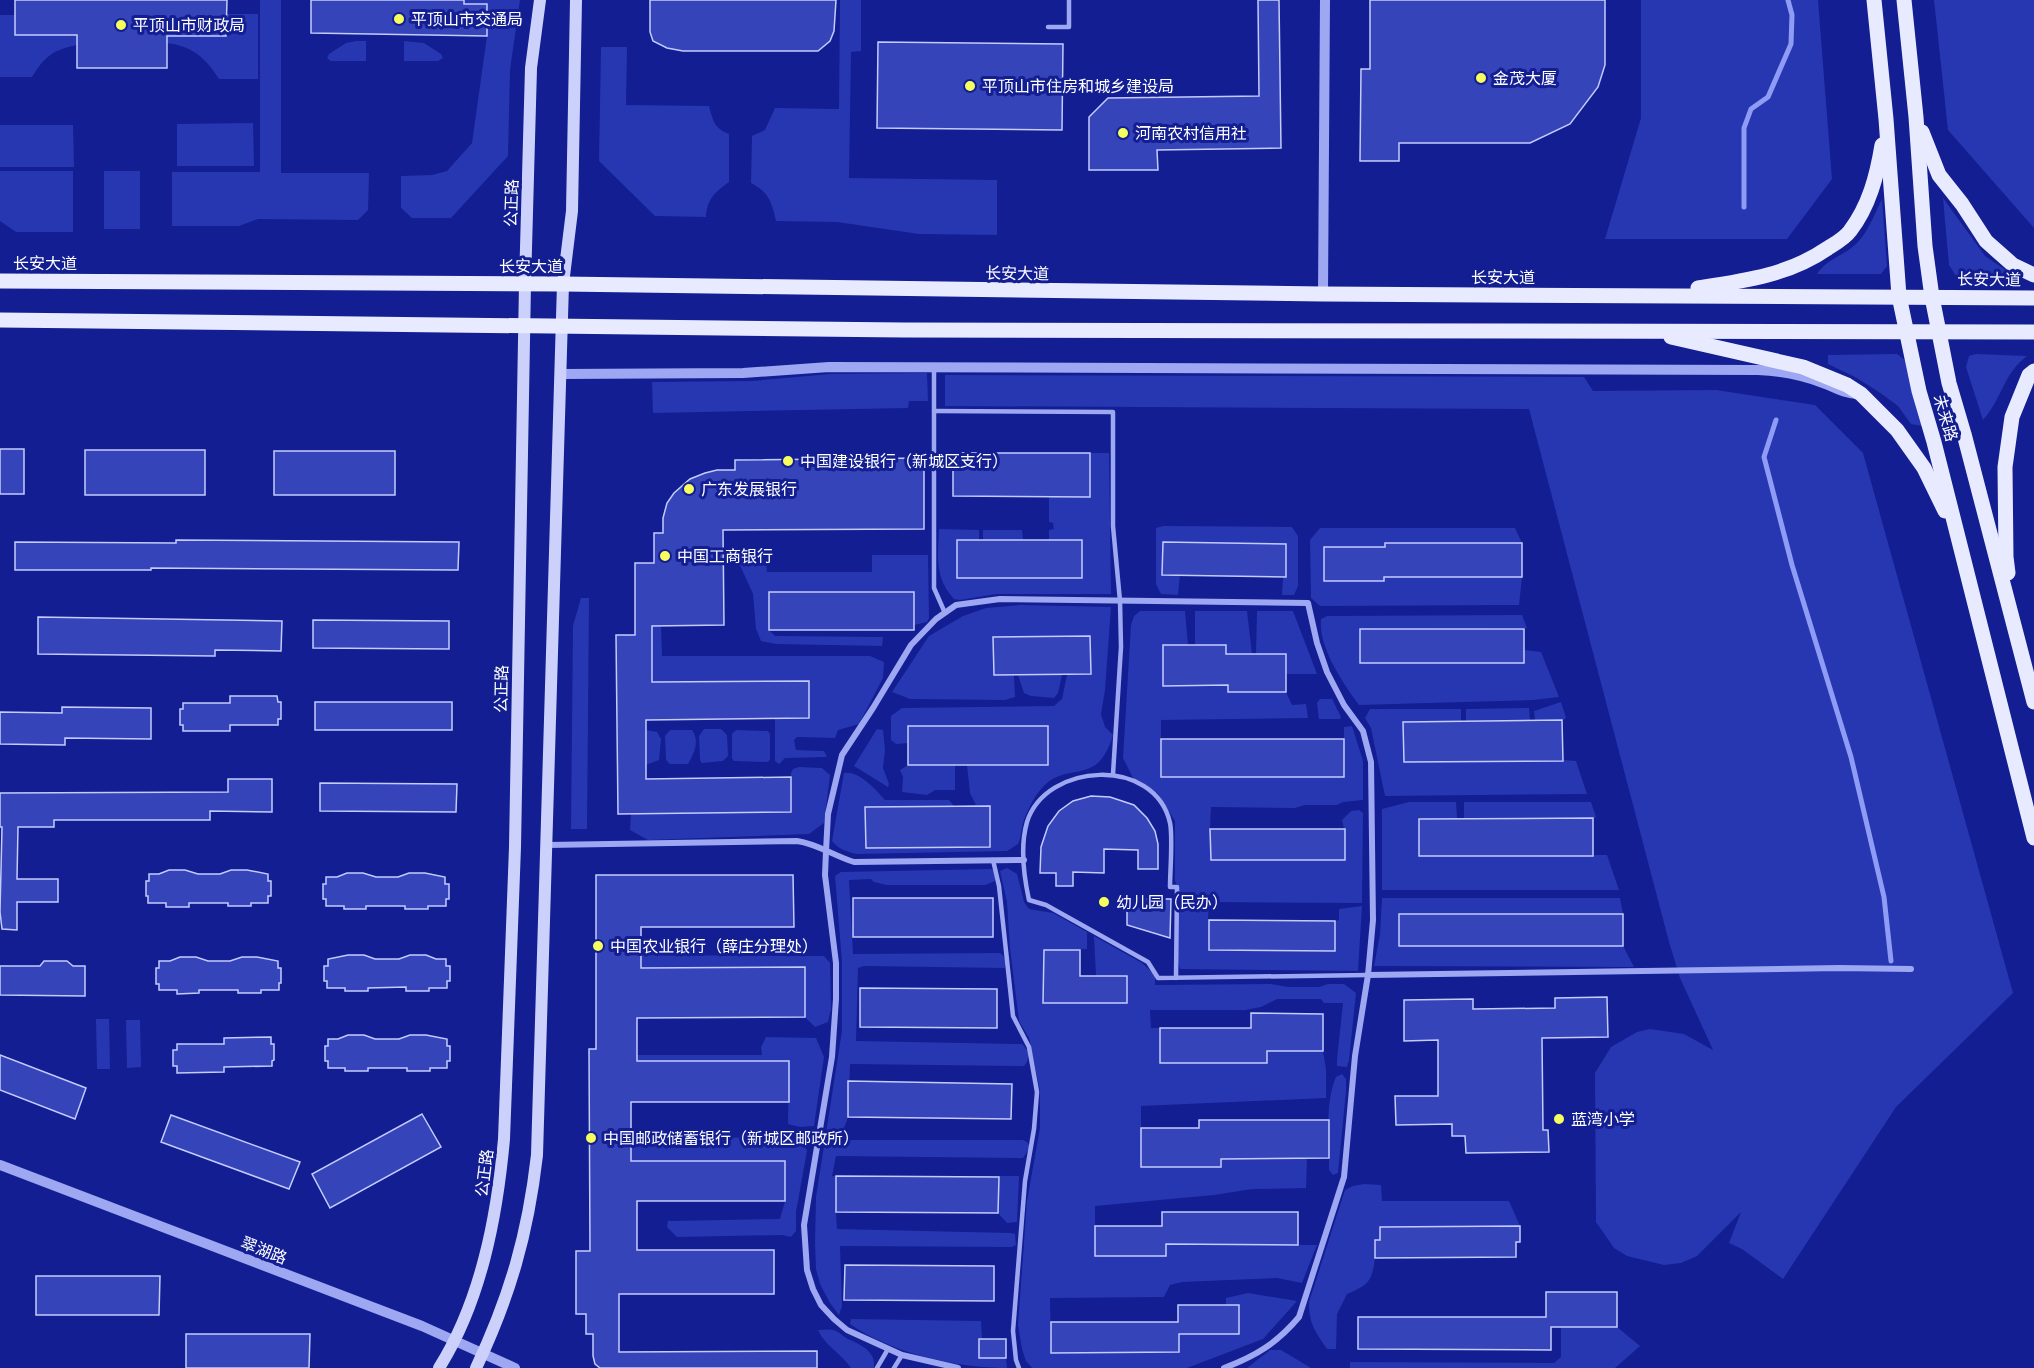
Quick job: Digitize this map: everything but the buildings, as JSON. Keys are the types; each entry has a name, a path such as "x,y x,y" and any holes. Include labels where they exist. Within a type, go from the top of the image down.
{"main road":[{"name":"公正路","path":"439,1368 454,1339 476,1284 492,1229 500,1187 504,1139 515,847 531,68 540,0"},
{"path":"476,1368 505,1302 515,1272 532,1197 537,1155 563,284 572,211 576,0"},
{"name":"未来路","path":"1874,0 1886,119 1899,296 1919,391 1935,442 2034,838"},
{"name":"未来路","path":"1904,0 1916,117 1925,246 1932,297 1949,383 2016,638 2030,679 2034,702"},
{"path":"1916,117 1939,175 1962,204 1986,241 2013,265 2034,275"},
{"path":"1641,295 1740,282 1778,272 1808,262 1845,236 1850,232 1869,200 1880,159 1886,119"},
{"name":"长安大道","path":"0,281 563,284 1323,294 2034,298"},
{"path":"0,320 904,330 2034,332"},
{"path":"1644,331 1803,366 1847,385 1861,394 1897,430 1924,468 1958,537"},
{"path":"2016,638 2006,557 2005,466 2012,417 2030,375 2034,371"}],"street":[{"path":"1323,294 1325,0"},
{"path":"561,374 743,373 829,366 1758,370 1799,375 1845,393 1861,394"},
{"path":"958,1368 902,1355 847,1330 821,1305 807,1270 804,1225 832,1057 836,999 836,963 825,874 828,814 842,755 912,645 936,619 956,605 1000,599 1308,603 1317,643 1327,672 1344,705 1363,731 1371,762 1373,920 1368,975 1355,1056 1344,1177 1299,1317 1286,1333 1250,1358 1224,1368"},
{"path":"547,845 797,841 811,843 854,862 1024,860"},
{"path":"1368,975 1911,969"},
{"name":"翠湖路","path":"0,1165 454,1339 515,1368"}],"lane":[{"path":"1048,27 1069,27 1069,0"},
{"path":"934,367 934,588 945,613"},
{"path":"934,411 1113,412 1113,526 1120,601 1121,646 1113,774"},
{"path":"1176,978 1177,887 1170,887 1170,823 1165,809 1157,798 1144,787 1131,779 1113,774 1074,778 1054,788 1040,800 1028,820 1024,838 1024,860 1029,900 1046,905 1148,962 1158,978 1176,978 1368,975"},
{"path":"993,860 999,886 1013,1016 1029,1047 1036,1092 1034,1129 1025,1181 1012,1331 1019,1368"},
{"path":"878,1368 888,1349"},
{"path":"894,1368 902,1355"}],"shaded area":[{"path":"260,0 281,0 281,173 369,173 368,210 358,220 258,219 239,226 172,226 172,172 260,172"},
{"path":"464,0 520,0 510,70 508,156 451,218 412,218 401,208 401,176 432,175 447,171 472,143 487,36 487,4 464,4"},
{"path":"840,0 861,0 861,51 851,52 849,178 997,180 997,235 919,234 837,222 776,221 769,199 762,190 751,183 752,136 765,130 775,108 839,109"},
{"path":"1641,0 1818,0 1832,179 1787,239 1605,239 1641,118"},
{"path":"1934,0 2034,0 2034,228 1948,130"},
{"path":"227,14 258,14 258,79 219,79 198,54 184,47 167,43 167,36 226,36"},
{"path":"0,15 15,15 16,35 77,35 77,45 50,55 32,77 0,77"},
{"path":"366,41 366,61 331,61 327,58 329,54 346,43"},
{"path":"404,41 424,43 441,54 443,58 438,61 404,61"},
{"path":"601,47 627,47 626,105 709,106 715,123 729,134 729,182 713,196 708,205 706,217 655,216 599,161"},
{"path":"253,123 254,166 177,166 177,124"},
{"path":"0,125 73,125 74,167 0,167"},
{"path":"0,171 73,171 73,232 16,232 0,221"},
{"path":"104,171 140,171 140,229 104,229"},
{"path":"1943,198 1985,256 2010,273 1956,276 1949,265"},
{"path":"1882,199 1887,266 1881,274 1817,274 1826,264 1858,242 1869,227"},
{"path":"1897,354 1906,361 1922,426 1911,424 1898,406 1879,392 1828,364 1828,355"},
{"path":"1976,354 2027,356 2013,371 1995,404 1983,420 1966,367 1969,356"},
{"path":"927,373 928,401 909,401 908,408 653,413 652,382 752,381 830,374"},
{"path":"945,375 1584,377 1593,391 1716,390 1815,405 1863,453 2013,993 1896,1107 1783,1279 1742,1249 1729,1243 1741,1212 1697,1256 1681,1263 1664,1265 1627,1256 1614,1248 1596,1222 1595,1073 1611,1047 1637,1032 1650,1029 1684,1034 1713,1050 1680,978 1669,942 1529,409 945,406"},
{"path":"1090,453 1109,453 1111,594 996,594 954,599 940,575 939,529 979,530 979,540 957,540 957,578 1081,578 1081,540 1049,540 1049,530 1054,529 1053,523 1049,522 1049,497 1090,497"},
{"path":"1163,526 1292,527 1298,536 1298,586 1294,595 1282,595 1283,577 1180,575 1178,595 1161,594 1156,584 1156,528"},
{"path":"1320,528 1515,528 1522,543 1385,543 1385,547 1324,547 1324,580 1384,581 1384,577 1522,577 1519,605 1320,606 1311,598 1310,540"},
{"path":"983,530 1022,530 1023,540 983,540"},
{"path":"872,555 928,555 929,618 927,622 914,625 913,592 770,592 769,630 775,636 883,637 882,646 776,644 761,641 756,629 753,594 739,563 741,558 766,562 767,572 872,572"},
{"path":"581,598 589,598 587,829 571,829 573,626"},
{"path":"1020,605 1111,607 1101,714 1105,727 1113,735 1099,762 1090,768 1062,775 1042,788 1025,817 1018,844 1007,851 857,854 837,846 832,841 844,773 861,778 885,800 949,800 954,806 976,805 970,793 967,765 955,765 955,790 935,790 927,795 902,792 903,777 900,770 908,765 908,743 896,744 891,740 891,716 902,708 1054,706 1062,699 1067,675 1062,675 1058,693 1054,698 1031,696 1024,693 1018,675 1014,675 1015,697 1005,700 910,699 892,692 929,636 963,616 986,608"},
{"path":"1140,611 1185,611 1188,645 1195,645 1195,611 1247,611 1252,654 1256,654 1257,611 1293,611 1317,674 1286,674 1286,692 1292,705 1306,704 1308,718 1161,720 1161,739 1344,739 1344,727 1352,726 1363,761 1363,800 1343,802 1337,805 1305,805 1295,808 1211,807 1210,829 1344,829 1342,820 1351,811 1359,810 1363,813 1362,903 1209,902 1208,919 1335,921 1339,920 1339,909 1362,906 1358,971 1180,969 1178,962 1178,887 1175,881 1175,821 1158,794 1133,778 1123,758 1131,625 1134,616"},
{"path":"1522,615 1527,628 1360,629 1360,663 1524,650 1541,652 1559,697 1533,700 1359,705 1327,653 1321,630 1321,619 1327,616"},
{"path":"652,626 661,626 662,656 870,656 884,662 883,678 859,724 838,730 835,738 797,737 794,740 796,750 824,751 827,757 785,758 779,764 775,761 775,719 809,718 809,681 652,682"},
{"path":"1320,699 1332,699 1340,719 1319,719 1317,703"},
{"path":"1561,702 1566,718 1562,721 1563,760 1576,761 1587,794 1385,796 1371,728 1365,718 1370,709 1461,709 1461,721 1466,721 1466,709 1529,708 1530,720 1535,721 1534,711"},
{"path":"704,729 721,729 727,735 728,756 723,761 702,763 700,760 699,736"},
{"path":"877,729 883,730 885,750 883,768 888,787 854,766"},
{"path":"646,730 657,732 661,739 659,760 646,765"},
{"path":"670,730 692,730 696,739 688,764 670,764 666,760 665,736"},
{"path":"736,730 768,731 770,760 767,762 734,761 732,734"},
{"path":"822,768 830,775 824,823 809,834 648,840 630,830 631,813 791,812 791,773 793,769"},
{"path":"1409,802 1456,802 1457,818 1464,818 1464,802 1591,802 1596,817 1593,819 1594,855 1607,855 1619,890 1382,890 1382,809"},
{"path":"1007,868 1017,874 1024,902 1029,909 1053,913 1087,932 1087,949 1044,950 1043,1002 1127,1002 1127,976 1096,976 1094,936 1142,963 1155,975 1155,985 1271,984 1288,987 1319,987 1328,984 1344,984 1356,993 1347,1067 1337,1066 1343,1003 1324,1003 1321,999 1277,999 1261,1007 1245,1010 1150,1010 1151,1028 1160,1028 1160,1063 1267,1063 1267,1051 1323,1051 1326,1069 1326,1098 1141,1106 1141,1167 1221,1167 1221,1159 1307,1158 1306,1188 1252,1189 1214,1195 1095,1206 1095,1255 1166,1244 1317,1245 1302,1283 1277,1278 1182,1282 1170,1285 1164,1297 1050,1298 1051,1353 1179,1352 1179,1334 1239,1334 1239,1305 1226,1305 1226,1298 1248,1293 1297,1301 1263,1339 1187,1368 1032,1368 1026,1361 1018,1325 1027,1201 1040,1128 1040,1091 1029,1038 1019,1021 1007,902 1000,871"},
{"path":"991,869 996,878 995,881 985,885 887,885 871,879 849,880 853,954 1000,953 1005,962 1005,968 864,966 858,968 856,1041 1022,1044 1029,1052 1027,1062 1024,1066 850,1064 848,1117 840,1140 1023,1140 1030,1147 1023,1158 836,1156 832,1176 1019,1176 1017,1222 1007,1223 998,1213 836,1212 837,1229 1011,1233 1015,1234 1016,1245 1012,1247 840,1246 842,1306 839,1315 820,1284 816,1269 815,1244 816,1197 842,1031 842,962 835,876 841,872"},
{"path":"1382,898 1620,898 1623,914 1399,914 1623,946 1634,967 1374,966 1380,934"},
{"path":"641,955 824,956 830,963 831,1009 828,1022 815,1027 805,1017 804,967 641,968"},
{"path":"96,1019 109,1019 110,1069 97,1069"},
{"path":"126,1020 140,1020 141,1067 127,1068"},
{"path":"766,1037 816,1038 824,1057 814,1126 800,1127 788,1124 789,1061 637,1061 637,1055 762,1055 761,1047"},
{"path":"1342,1074 1346,1079 1346,1091 1338,1173 1333,1175 1329,1170 1330,1099 1336,1077"},
{"path":"631,1137 797,1138 804,1142 807,1151 796,1212 796,1231 791,1237 782,1235 677,1237 667,1227 668,1221 780,1219 785,1201 785,1161 631,1161"},
{"path":"1364,1184 1381,1185 1382,1201 1509,1201 1520,1226 1520,1242 1375,1258 1371,1277 1365,1285 1347,1294 1337,1314 1336,1349 1327,1349 1314,1327 1309,1302 1345,1190"},
{"path":"851,1319 981,1321 982,1339 979,1339 979,1358 1006,1358 1007,1368 946,1362 905,1351 866,1334 850,1324"},
{"path":"1561,1327 1617,1327 1640,1346 1615,1368 1350,1368 1350,1362 1554,1363 1561,1357"},
{"path":"818,1330 835,1331 861,1345 872,1357 874,1368 851,1368 825,1341"},
{"path":"1270,1350 1281,1350 1311,1368 1247,1368"}],"waterway":[{"path":"1744,207 1744,128 1751,109 1768,97 1791,44 1792,15 1788,0"},
{"path":"1776,420 1764,457 1792,565 1851,757 1884,897 1891,961"}],"place":[{"name":"平顶山市交通局","path":"399,19"},
{"name":"平顶山市财政局","path":"121,25"},
{"name":"金茂大厦","path":"1481,78"},
{"name":"平顶山市住房和城乡建设局","path":"970,86"},
{"name":"河南农村信用社","path":"1123,133"},
{"name":"中国建设银行（新城区支行）","path":"788,461"},
{"name":"广东发展银行","path":"689,489"},
{"name":"中国工商银行","path":"665,556"},
{"name":"幼儿园（民办）","path":"1104,902"},
{"name":"中国农业银行（薛庄分理处）","path":"598,946"},
{"name":"蓝湾小学","path":"1559,1119"},
{"name":"中国邮政储蓄银行（新城区邮政所）","path":"591,1138"}]}
